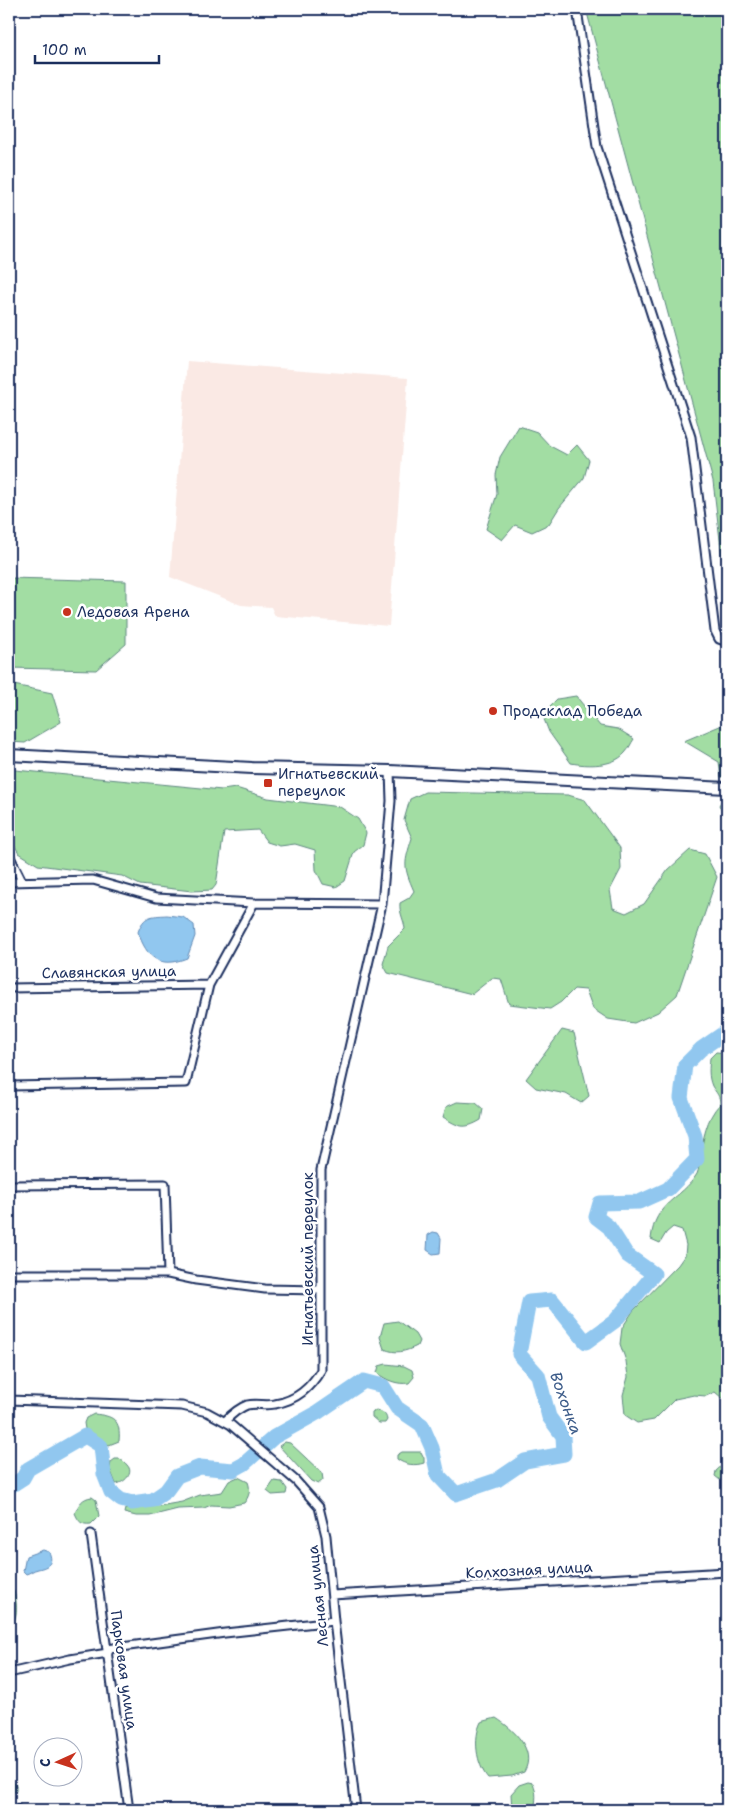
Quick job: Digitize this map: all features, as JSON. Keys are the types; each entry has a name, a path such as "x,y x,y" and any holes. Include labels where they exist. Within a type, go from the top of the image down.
{"main road":[{"path":"9,755 231,766 390,771 727,788"}],"street":[{"path":"577,9 597,147 691,437 716,631 719,640 727,642"},
{"name":"Игнатьевский переулок","path":"228,1423 234,1413 247,1406 275,1404 301,1394 312,1384 321,1370 321,1170 382,904 391,801 390,771"},
{"path":"9,855 22,882"},
{"path":"9,882 93,880 156,898 254,903 382,904"},
{"path":"9,1086 186,1083 209,985 254,903"},
{"name":"Славянская улица","path":"9,988 209,985"},
{"path":"9,1185 165,1184 168,1274"},
{"path":"9,1274 168,1274 196,1280 265,1289 321,1290"},
{"name":"Лесная улица","path":"9,1400 182,1406 207,1412 228,1423 296,1481 319,1507 326,1536 356,1810"},
{"name":"Парковая улица","path":"91,1534 129,1810"},
{"name":"Колхозная улица","path":"332,1595 727,1572"},
{"path":"9,1673 107,1651 225,1632 334,1621"}],"shaded area":[{"path":"187,361 408,378 389,626 275,616 271,607 241,605 170,577"}],"green space":[{"path":"586,9 727,9 727,599 713,481"},
{"path":"519,426 537,432 550,446 567,455 577,445 589,460 584,478 559,508 549,524 532,532 515,525 502,540 486,529 497,494 496,475 500,457"},
{"name":"Ледовая Арена","path":"9,578 126,581 126,644 96,670 9,668"},
{"path":"9,684 52,693 61,722 25,743 9,742"},
{"path":"576,696 600,726 618,729 634,739 620,758 600,764 584,765 571,763 549,732 542,714 557,699"},
{"path":"727,723 727,777 721,777 719,762 684,741"},
{"path":"15,770 222,790 236,788 268,798 340,807 358,819 366,833 363,845 354,852 345,881 336,887 323,884 316,870 315,850 295,844 280,846 267,842 258,830 224,832 216,885 212,890 192,891 140,885 122,876 38,865 19,853 9,836 9,777"},
{"path":"425,792 568,795 585,800 620,848 621,869 610,890 613,908 626,913 644,904 668,870 690,850 705,854 717,877 677,995 658,1012 634,1023 608,1019 593,1009 586,990 574,989 561,1002 550,1009 509,1004 501,979 492,978 472,994 388,973 383,964 388,946 405,929 400,903 409,898 414,891 406,870 407,854 412,838 404,820 410,799"},
{"path":"727,798 727,821 719,805 723,799"},
{"path":"562,1030 574,1033 589,1096 581,1103 566,1094 536,1088 526,1079"},
{"path":"716,1052 727,1053 727,1399 722,1398 715,1392 706,1396 694,1395 675,1399 654,1420 637,1423 625,1415 623,1395 628,1377 626,1361 620,1344 622,1328 633,1311 678,1265 685,1255 686,1245 682,1230 673,1227 666,1233 660,1243 651,1239 653,1226 658,1216 691,1183 698,1172 706,1130 711,1116 720,1104 719,1096 712,1086 709,1076 710,1058"},
{"path":"457,1102 476,1103 483,1109 481,1120 462,1126 443,1117 446,1107"},
{"path":"398,1321 415,1334 419,1341 417,1346 400,1352 384,1349 380,1337 384,1323"},
{"path":"386,1364 404,1366 412,1370 414,1377 409,1383 396,1383 388,1380 377,1373 379,1366"},
{"path":"376,1410 385,1414 387,1420 385,1423 379,1423 372,1417 372,1412"},
{"path":"94,1414 106,1416 117,1423 119,1441 109,1445 85,1429 84,1423 86,1418"},
{"path":"285,1442 290,1443 322,1473 323,1480 318,1484 311,1481 279,1446"},
{"path":"402,1452 421,1452 424,1463 403,1463 397,1459 397,1455"},
{"path":"115,1459 120,1459 124,1462 130,1471 125,1480 116,1484 110,1469 111,1462"},
{"path":"727,1461 727,1476 720,1480 715,1476 716,1471"},
{"path":"238,1477 248,1482 249,1485 249,1493 244,1503 229,1506 211,1505 204,1508 178,1509 150,1516 136,1516 124,1513 125,1509 182,1502 200,1495 222,1492 229,1481"},
{"path":"274,1481 282,1482 287,1489 286,1494 272,1495 267,1491"},
{"path":"92,1497 96,1500 99,1516 91,1524 85,1524 79,1521 75,1513 81,1502"},
{"path":"9,1587 14,1591 17,1607 16,1616 9,1630"},
{"path":"496,1718 516,1734 525,1748 528,1756 524,1772 512,1776 488,1778 484,1772 478,1758 477,1736 481,1722"},
{"path":"9,1777 16,1785 16,1791 9,1795"},
{"path":"528,1782 533,1783 535,1790 534,1810 512,1810 511,1794 519,1785"}],"water":[{"path":"152,916 183,917 194,925 195,936 187,958 169,962 155,959 150,955 142,941 138,932 143,922"},
{"path":"433,1232 438,1233 441,1238 440,1253 433,1254 427,1250 428,1235"},
{"path":"43,1550 49,1552 51,1559 49,1564 26,1574 23,1571 26,1556"}],"waterway":[{"name":"Вохонка","path":"9,1487 23,1478 28,1469 85,1436 101,1446 104,1474 111,1492 121,1500 132,1503 153,1500 166,1491 177,1476 200,1467 233,1470 244,1464 274,1437 317,1413 364,1381 383,1386 397,1408 422,1425 432,1448 438,1475 456,1494 497,1480 525,1461 564,1454 563,1436 549,1417 538,1375 519,1354 529,1302 552,1300 586,1342 615,1321 654,1274 627,1255 609,1227 596,1217 600,1203 639,1202 668,1189 697,1159 695,1136 681,1098 685,1065 701,1049 727,1031"}],"place":[{"name":"Ледовая Арена","path":"67,612"},
{"name":"Продсклад Победа","path":"493,711"},
{"name":"Игнатьевский переулок","path":"268,783"}]}
